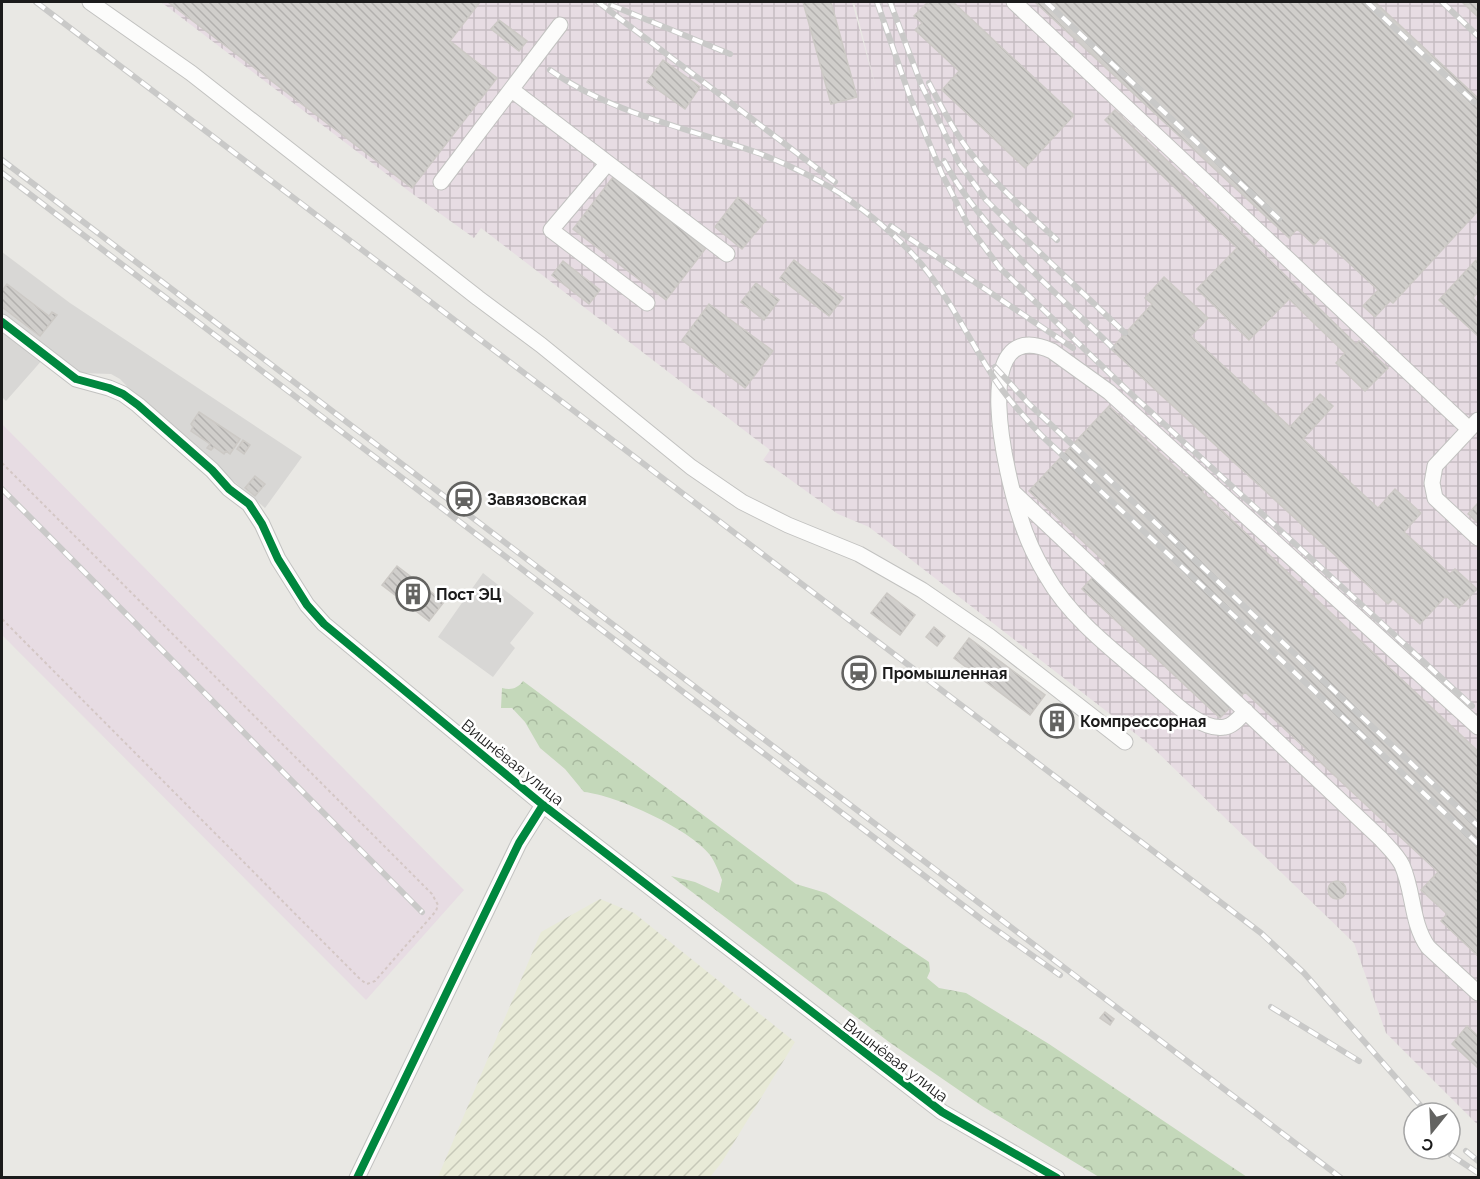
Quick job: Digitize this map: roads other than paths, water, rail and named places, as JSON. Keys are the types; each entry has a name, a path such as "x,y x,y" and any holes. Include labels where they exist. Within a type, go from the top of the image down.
{"street":[{"path":"90,2 191,73 541,345 691,467 742,502 859,554 922,590 989,636 1125,742"},
{"path":"1014,2 1474,424 1435,466 1432,483 1435,498 1479,538"},
{"path":"441,182 560,25"},
{"path":"512,90 727,254"},
{"path":"607,164 551,230 647,303"},
{"name":"Вишнёвая улица","path":"2,322 76,379 109,388 130,400 197,456 228,489 253,509 278,559 307,605 324,624 543,805 942,1112 1057,1178"},
{"path":"1246,711 1226,727 1214,728 1200,722 1186,713 1076,617 1063,601 1042,567 1020,518 1004,456 998,384 1004,363 1012,351 1024,346 1042,347 1052,351 1109,392 1479,727"},
{"path":"1012,491 1393,853 1401,864 1423,940 1479,993"},
{"path":"357,1178 519,843 543,805"}],"railway":[{"path":"36,2 1261,933 1304,973 1416,1101"},
{"path":"598,2 835,182"},
{"path":"877,2 910,97 942,174 968,225 1000,268 1128,391 1472,706"},
{"path":"890,2 921,84 959,163 986,200 1125,333"},
{"path":"1046,2 1279,219"},
{"path":"1367,2 1474,102"},
{"path":"1442,2 1478,36"},
{"path":"611,5 730,54"},
{"path":"550,70 574,85 625,109 782,163 816,179 849,199"},
{"path":"929,83 952,126 969,151 1000,186 1057,240"},
{"path":"2,160 1341,1178"},
{"path":"944,161 978,212 999,236 1112,347"},
{"path":"2,173 985,922 1060,975"},
{"path":"842,195 889,232 921,264 948,301 998,384 1043,437 1478,844"},
{"path":"891,226 1073,348"},
{"path":"995,367 1029,404 1478,826"},
{"path":"2,489 422,912"},
{"path":"1271,1007 1359,1061"},
{"path":"1466,1151 1478,1161"},
{"path":"1460,1161 1478,1173"}],"place":[{"name":"Завязовская","path":"464,499"},
{"name":"Пост ЭЦ","path":"413,594"},
{"name":"Промышленная","path":"859,673"},
{"name":"Компрессорная","path":"1057,721"}]}
